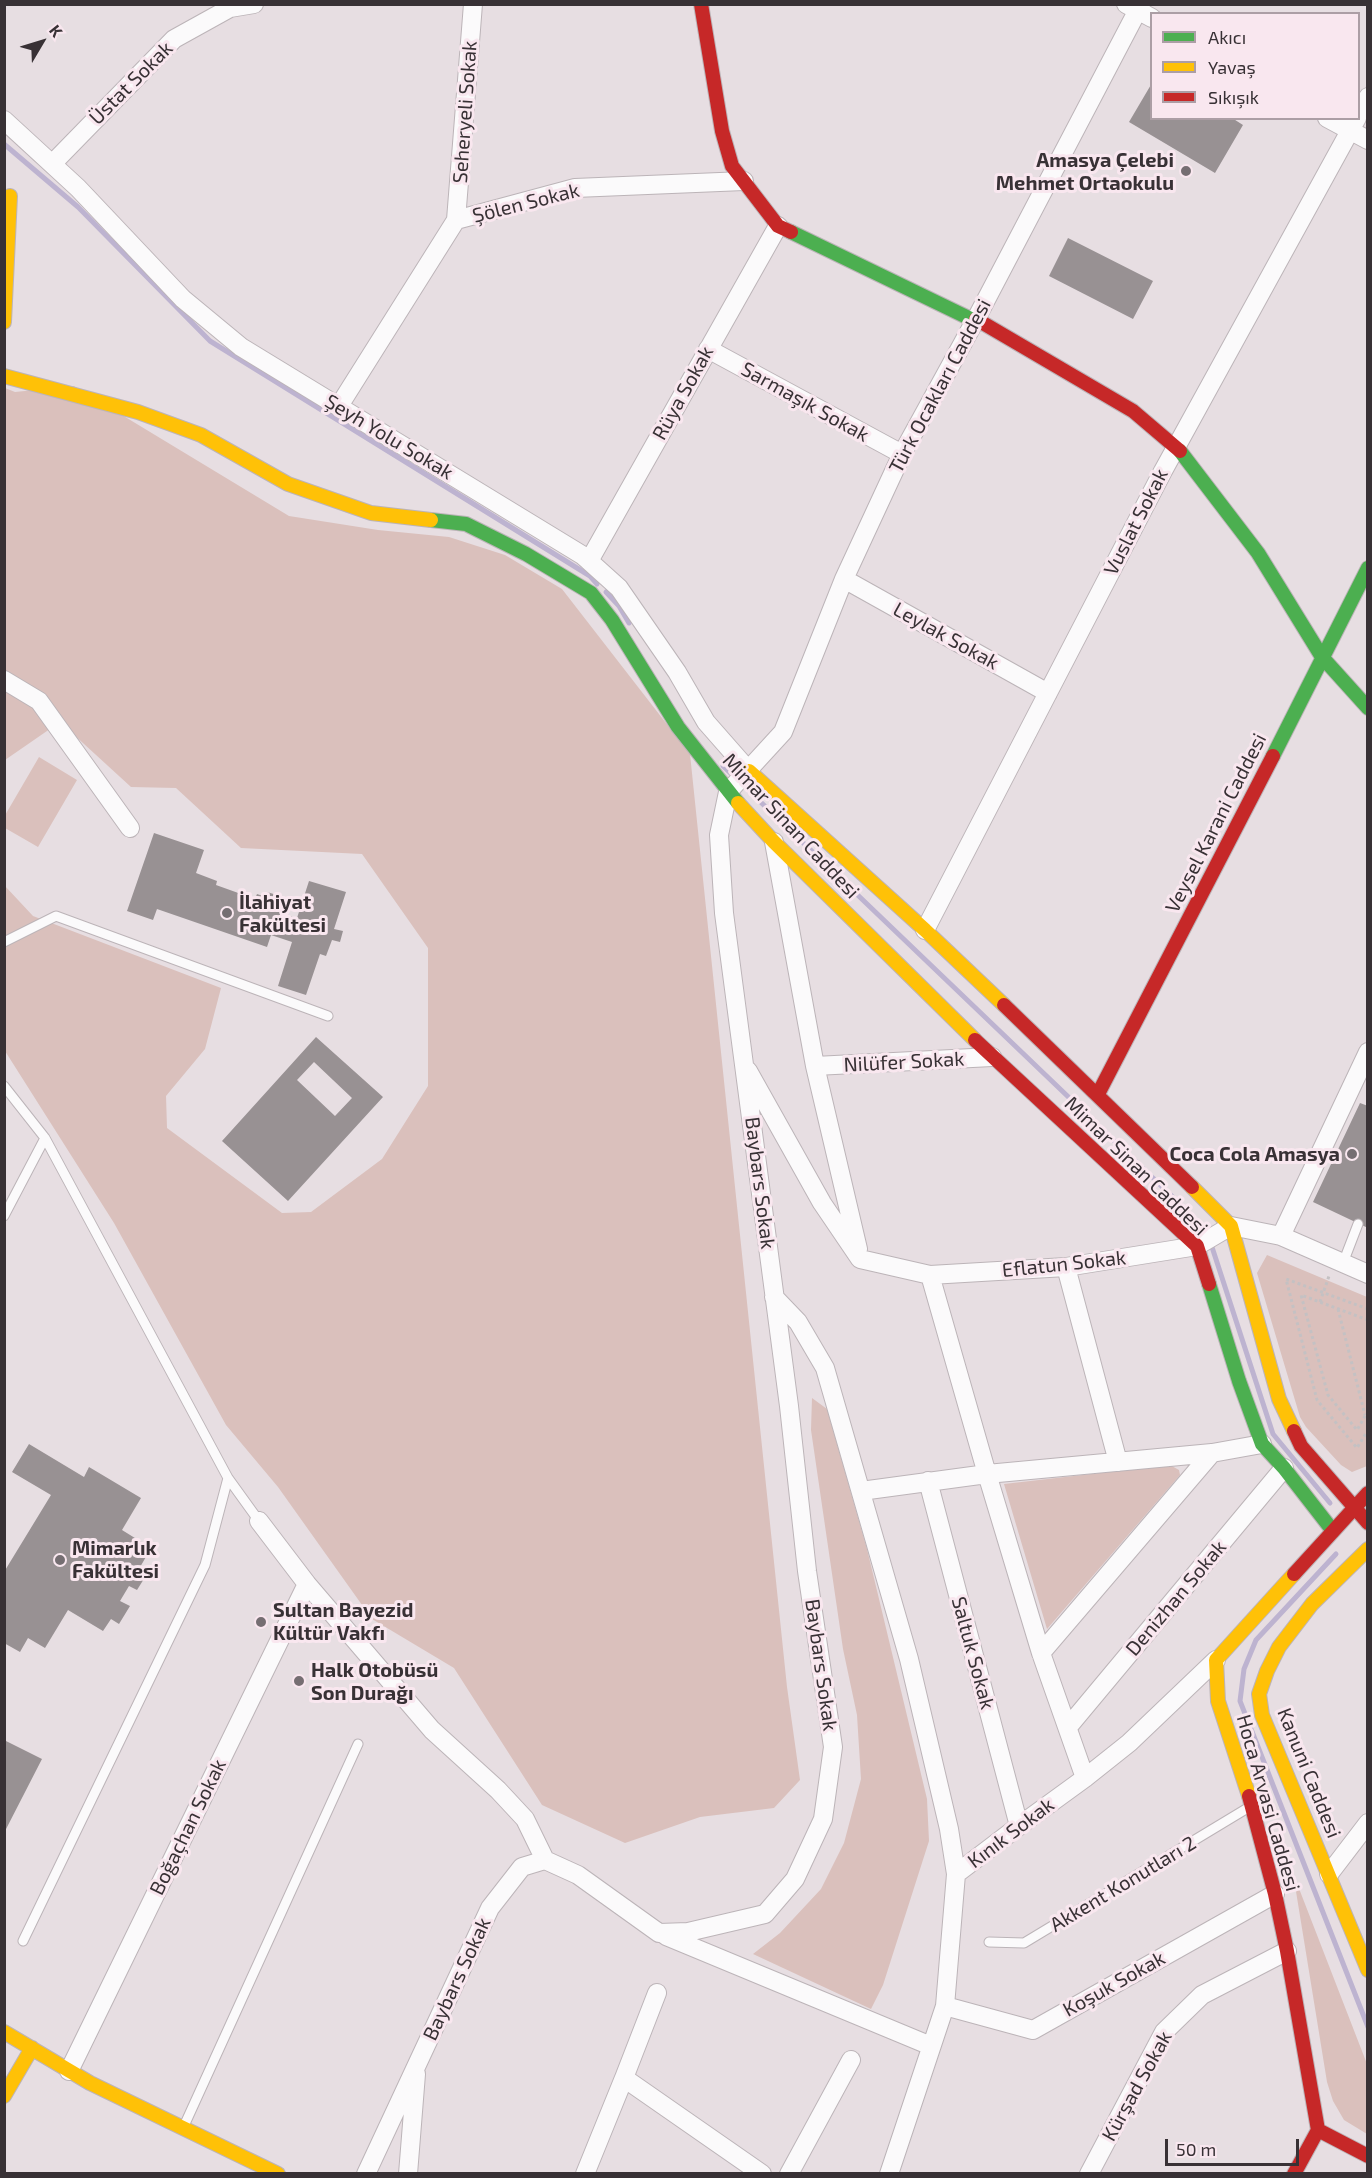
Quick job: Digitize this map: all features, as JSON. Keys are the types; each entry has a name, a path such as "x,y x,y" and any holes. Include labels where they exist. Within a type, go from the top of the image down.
{"street":[{"name":"Üstat Sokak","path":"52,164 174,39 230,8 254,4"},
{"name":"Seheryeli Sokak","path":"456,220 473,4"},
{"path":"701,4 722,130 732,166 778,226 975,320 1133,411 1176,446 1258,553 1322,657 1368,708"},
{"name":"Türk Ocakları Caddesi","path":"728,792 783,732 844,579 902,454 1139,9"},
{"name":"Vuslat Sokak","path":"1360,112 1368,97"},
{"name":"Şeyh Yolu Sokak","path":"4,120 78,188 183,299 241,347 589,561 619,588 676,672 706,722 749,771"},
{"path":"1355,122 1368,140"},
{"name":"Vuslat Sokak","path":"925,930 1176,446 1355,122"},
{"name":"Şölen Sokak","path":"339,406 456,220 575,188 744,181"},
{"path":"4,322 10,196"},
{"name":"Rüya Sokak","path":"589,561 778,226"},
{"name":"Sarmaşık Sokak","path":"708,349 902,454"},
{"name":"Mimar Sinan Caddesi","path":"4,375 138,412 201,435 288,484 371,513 466,524 526,554 591,593 612,620 678,727 728,792 774,842 992,1057 1197,1246 1239,1382 1262,1444 1284,1468 1333,1531"},
{"name":"Veysel Karani Caddesi","path":"1098,1094 1195,909 1368,568"},
{"name":"Leylak Sokak","path":"844,579 1048,693"},
{"path":"4,680 39,701 130,828"},
{"name":"Mimar Sinan Caddesi","path":"749,771 925,930 1098,1094 1231,1226 1279,1398 1301,1446 1368,1523"},
{"name":"Baybars Sokak","path":"659,1933 688,1932 765,1914 795,1879 823,1819 833,1748 807,1571 724,913 719,836 728,792"},
{"path":"774,842 816,1066 860,1259"},
{"path":"1281,1236 1368,1052"},
{"name":"Nilüfer Sokak","path":"816,1066 992,1057"},
{"path":"744,1064 822,1203 860,1259"},
{"path":"1197,1246 1231,1226 1281,1236 1368,1274"},
{"name":"Eflatun Sokak","path":"860,1259 930,1275 1066,1268 1197,1246"},
{"path":"1066,1268 1118,1462"},
{"path":"930,1275 1041,1653 1086,1778"},
{"path":"774,1297 798,1322 825,1368 909,1659 949,1829 956,1874"},
{"path":"861,1491 987,1474 1212,1453 1262,1444"},
{"path":"1041,1653 1212,1453"},
{"name":"Denizhan Sokak","path":"1068,1727 1284,1468"},
{"name":"Saltuk Sokak","path":"928,1481 1019,1826"},
{"path":"1216,1660 1368,1493"},
{"path":"259,1521 307,1584 432,1730 498,1790 525,1819 545,1860 578,1875 659,1933 931,2046"},
{"name":"Kanuni Caddesi","path":"1368,1549 1312,1604 1279,1647 1259,1694 1262,1715 1329,1874 1363,1947 1368,1970"},
{"name":"Boğaçhan Sokak","path":"69,2070 307,1584"},
{"name":"Kınık Sokak","path":"890,2174 945,2006 956,1874 1086,1778 1129,1743 1216,1660"},
{"name":"Hoca Arvasi Caddesi","path":"1216,1660 1218,1701 1252,1805 1275,1894 1318,2130"},
{"path":"1329,1874 1368,1823"},
{"name":"Baybars Sokak","path":"366,2174 490,1908 522,1867 545,1860"},
{"name":"Koşuk Sokak","path":"945,2006 1033,2030 1275,1894"},
{"name":"Kürşad Sokak","path":"1089,2174 1164,2032 1202,1995 1287,1951"},
{"path":"585,2174 657,1993"},
{"path":"4,2032 90,2083 274,2173"},
{"path":"4,2096 16,2068 32,2048"},
{"path":"789,2174 852,2061"},
{"path":"408,2174 417,2063"},
{"path":"624,2078 762,2174"},
{"path":"1294,2174 1318,2130 1368,2156"}],"lane":[{"path":"4,942 56,916 328,1016"},
{"path":"4,1086 45,1138 228,1478 259,1521"},
{"path":"4,1216 45,1138"},
{"path":"1339,1262 1358,1224"},
{"path":"23,1941 205,1565 228,1478"},
{"path":"183,2128 358,1744"},
{"name":"Akkent Konutları 2","path":"989,1942 1024,1943 1252,1805"}],"path":[{"path":"1320,1302 1339,1262"},
{"path":"1368,1309 1286,1279 1317,1400 1357,1448 1368,1430"},
{"path":"1338,1309 1366,1413 1356,1430 1328,1395 1301,1295 1368,1320"}],"shaded area":[{"path":"74,386 289,516 378,530 449,537 505,555 562,589 690,754 787,1687 800,1780 774,1808 700,1817 625,1843 542,1805 454,1668 372,1619 278,1487 226,1425 114,1223 5,1051 5,886 33,916 221,988 205,1049 166,1096 167,1128 282,1213 311,1212 382,1159 428,1086 428,948 362,854 241,848 176,788 131,787 60,722 5,760 5,388 15,392"},
{"path":"39,757 77,780 38,847 5,828 4,817"},
{"path":"1267,1255 1367,1297 1367,1466 1352,1472 1341,1465 1306,1427 1300,1417 1257,1273"},
{"path":"812,1398 827,1409 867,1549 927,1799 929,1841 883,1985 871,2009 753,1954 780,1933 821,1889 844,1843 861,1779 857,1715 843,1649 811,1430"},
{"path":"1170,1465 1179,1470 1180,1475 1047,1629 1004,1484"},
{"path":"1293,1873 1367,2064 1367,2134 1344,2120 1333,2101 1327,2082"}],"building":[{"path":"1150,86 1150,120 1235,120 1243,125 1215,173 1129,122"},
{"path":"1068,238 1153,281 1133,319 1049,276"},
{"name":"İlahiyat Fakültesi","path":"154,833 204,850 196,873 217,881 216,885 255,899 257,894 263,896 267,892 290,899 285,915 297,918 309,881 346,892 334,929 343,931 340,942 332,940 326,956 320,954 306,995 278,986 292,942 271,935 267,947 157,909 153,920 127,911"},
{"path":"316,1037 383,1097 288,1201 222,1141","holes":["314,1062 352,1098 335,1116 297,1080"]},
{"name":"Coca Cola Amasya","path":"1360,1103 1368,1106 1368,1228 1313,1202"},
{"path":"29,1444 84,1477 89,1467 141,1498 122,1530 151,1548 139,1569 147,1574 137,1590 129,1586 120,1601 130,1606 119,1624 111,1619 103,1631 68,1610 45,1648 28,1638 20,1652 4,1643 4,1572 51,1495 12,1472"},
{"path":"4,1740 42,1759 4,1833"}],"waterway":[{"path":"4,144 78,207 210,341 590,576 597,584"},
{"path":"606,592 619,606 629,623"},
{"path":"723,766 1177,1201 1207,1235"},
{"path":"1211,1244 1273,1434 1330,1503"},
{"path":"1336,1554 1256,1640 1244,1669 1240,1701 1368,2027"}],"traffic: fast":[{"path":"791,232 975,321"},
{"path":"1180,451 1258,553 1322,657 1368,708"},
{"path":"431,520 466,524 526,554 591,593 612,620 678,727 738,803"},
{"path":"1273,756 1368,568"},
{"path":"1209,1284 1239,1381 1262,1444 1284,1468 1333,1531"}],"traffic: slow":[{"path":"4,322 10,196"},
{"path":"4,376 138,412 201,435 288,484 371,513 431,520"},
{"path":"749,771 925,930 1004,1005"},
{"path":"738,803 774,842 975,1040"},
{"path":"1192,1187 1231,1226 1279,1399 1294,1431"},
{"path":"1368,1549 1312,1604 1279,1647 1259,1694 1262,1715 1368,1970"},
{"path":"1249,1796 1218,1701 1216,1660 1294,1574"},
{"path":"4,2032 90,2083 278,2174"},
{"path":"4,2096 32,2048"}],"traffic: jam":[{"path":"701,4 722,131 732,166 778,226 791,232"},
{"path":"976,319 1133,411 1180,451"},
{"path":"1098,1094 1273,756"},
{"path":"1004,1005 1192,1187"},
{"path":"975,1040 1197,1246 1209,1284"},
{"path":"1294,1431 1301,1446 1368,1523"},
{"path":"1294,1574 1368,1493"},
{"path":"1249,1796 1275,1894 1287,1951 1318,2130 1294,2174"},
{"path":"1318,2130 1368,2156"}],"place":[{"name":"Amasya Çelebi Mehmet Ortaokulu","path":"1186,171"},
{"name":"İlahiyat Fakültesi","path":"227,913"},
{"name":"Coca Cola Amasya","path":"1352,1154"},
{"name":"Mimarlık Fakültesi","path":"60,1560"},
{"name":"Sultan Bayezid Kültür Vakfı","path":"261,1622"},
{"name":"Halk Otobüsü Son Durağı","path":"299,1681"}]}
